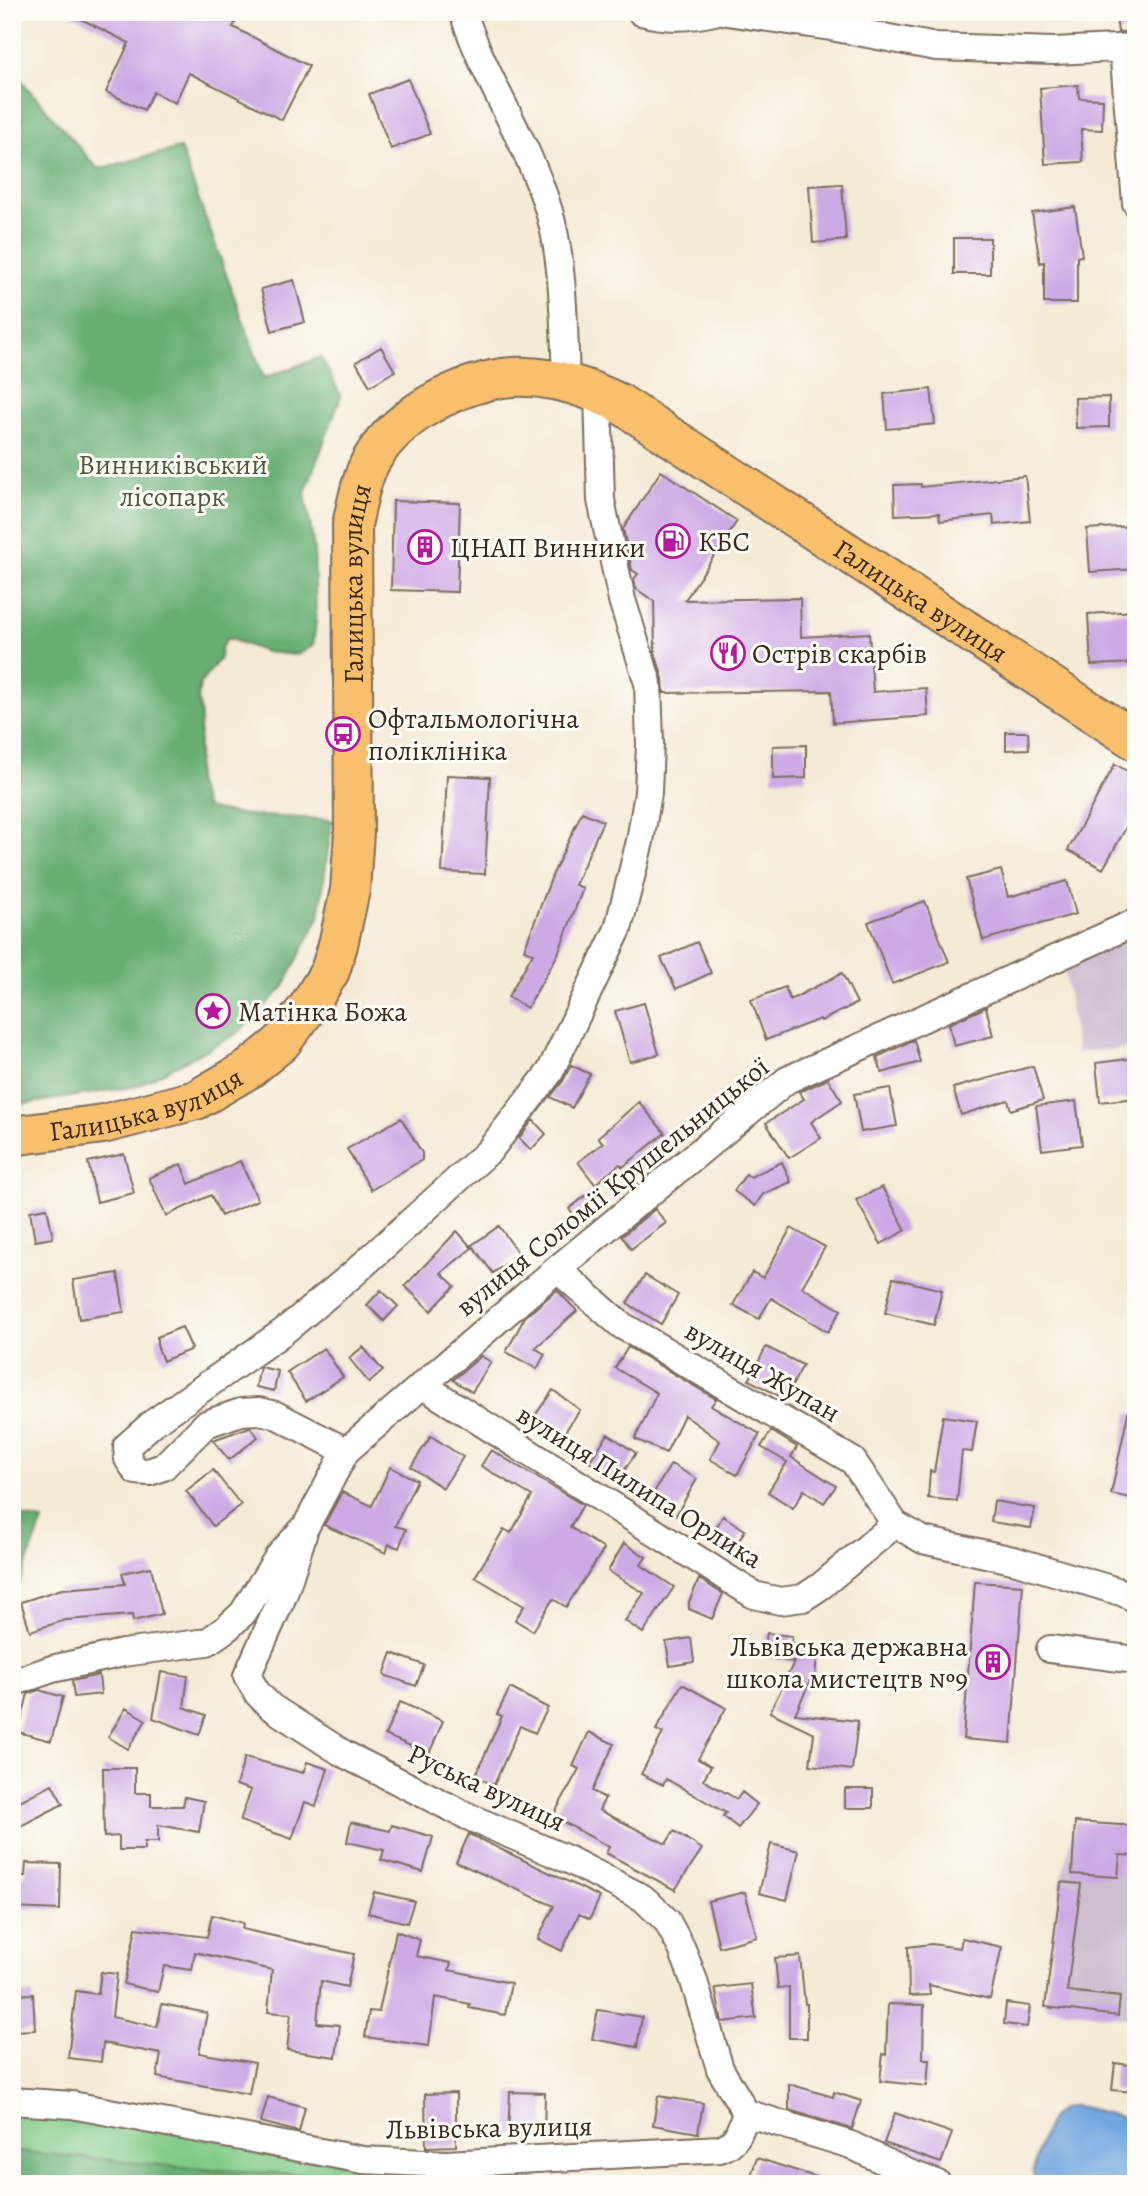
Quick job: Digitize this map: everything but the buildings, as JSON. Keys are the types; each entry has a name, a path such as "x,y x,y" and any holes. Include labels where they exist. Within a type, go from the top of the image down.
{"main road":[{"name":"Галицька вулиця","path":"12,1136 103,1124 196,1100 248,1069 281,1043 330,971 350,890 354,833 352,525 372,459 397,427 454,391 493,380 526,377 582,388 651,422 1136,741"}],"street":[{"path":"346,1451 276,1415 259,1411 241,1412 206,1424 163,1468 149,1472 136,1471 128,1459 128,1446 153,1423 283,1332 352,1275 489,1151 550,1072 618,929 640,841 648,793 648,683 622,600 601,500 582,388 560,288 549,208 532,166 490,80 463,12"},
{"path":"641,12 662,18 690,18 714,12"},
{"path":"727,12 826,20 936,47 1054,51 1129,48 1136,203"},
{"name":"вулиця Соломії Крушельницької","path":"12,1683 52,1669 123,1653 207,1642 243,1613 278,1556 306,1526 346,1451 557,1269 787,1080 1136,922"},
{"name":"вулиця Жупан","path":"557,1269 621,1325 853,1461 895,1524 923,1540 1017,1561 1124,1592 1136,1599"},
{"name":"вулиця Пилипа Орлика","path":"422,1385 754,1595 780,1601 803,1598 895,1524"},
{"name":"Руська вулиця","path":"306,1526 284,1594 247,1676 258,1694 271,1707 344,1754 467,1816 569,1860 643,1898 667,1921 682,1950 720,2068 746,2113"},
{"path":"1050,1649 1136,1660"},
{"name":"Львівська вулиця","path":"12,2101 72,2105 363,2160 446,2164 720,2149 736,2140 746,2113"},
{"path":"746,2113 851,2145 938,2184"}],"shaded area":[{"path":"1136,929 1136,1048 1077,1052 1063,961"},
{"path":"1075,1822 1136,1826 1136,2019 1045,2007 1061,1882"}],"green space":[{"name":"Винниківський лісопарк","path":"12,70 98,169 180,148 264,378 321,357 341,396 305,493 314,549 316,620 313,646 297,655 266,652 227,638 221,648 220,658 200,684 198,697 201,716 196,782 206,808 253,815 332,820 319,917 283,988 237,1034 137,1086 12,1106"},
{"path":"12,1515 43,1521 19,1584 12,1587"},
{"path":"12,2104 384,2170 411,2184 12,2184"},
{"path":"12,2151 213,2170 433,2180 441,2184 12,2184"}],"water":[{"path":"1072,2106 1136,2121 1136,2184 1035,2184 1036,2158 1047,2127 1058,2111"}],"place":[{"name":"КБС","path":"673,541"},
{"name":"ЦНАП Винники","path":"425,547"},
{"name":"Острів скарбів","path":"728,653"},
{"name":"Офтальмологічна поліклініка","path":"343,734"},
{"name":"Матінка Божа","path":"213,1011"},
{"name":"Львівська державна школа мистецтв №9","path":"993,1662"}]}
